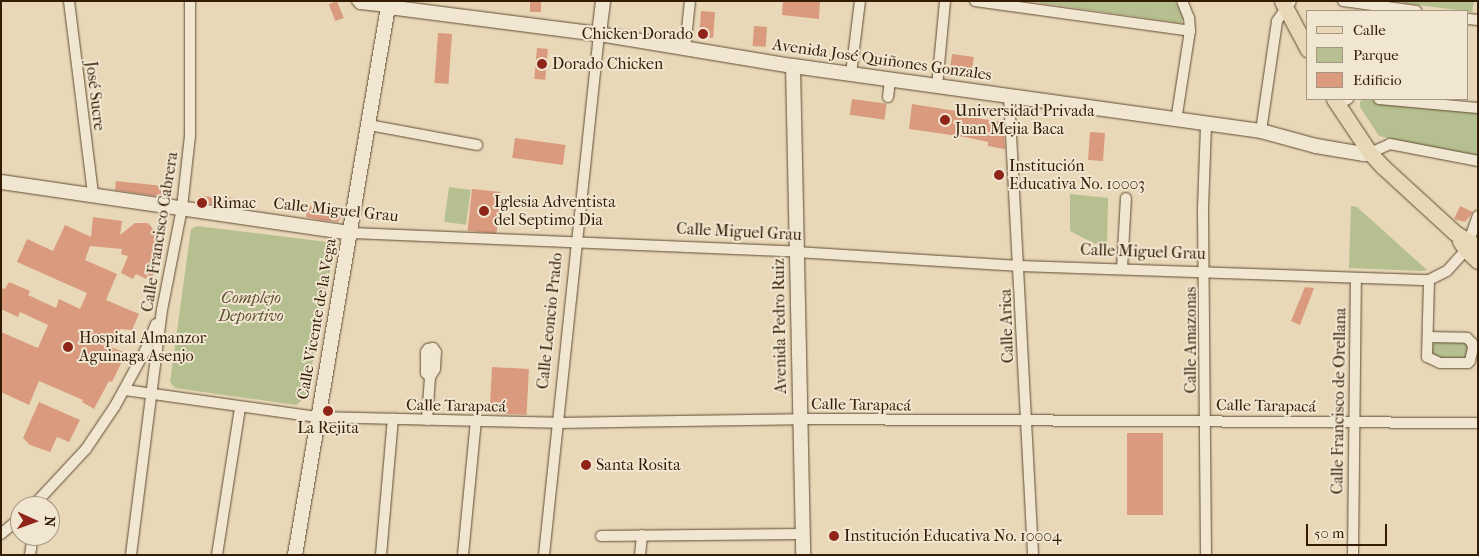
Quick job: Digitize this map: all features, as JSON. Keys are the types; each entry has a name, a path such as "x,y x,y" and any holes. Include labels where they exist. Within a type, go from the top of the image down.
{"main road":[{"path":"1286,3 1306,46"},
{"path":"1340,101 1370,153 1455,233 1472,246 1478,261"}],"street":[{"name":"José Sucre","path":"69,1 93,195"},
{"name":"Calle Francisco Cabrera","path":"131,555 162,310 182,208 190,135 190,1"},
{"path":"357,1 360,4 388,4"},
{"name":"Calle Leoncio Prado","path":"544,555 603,1"},
{"path":"685,50 690,1"},
{"path":"851,74 860,1"},
{"path":"937,86 945,1"},
{"path":"975,1 1190,31"},
{"path":"1176,120 1190,31 1189,18 1182,1"},
{"path":"1343,1 1397,5 1413,10"},
{"path":"1261,131 1277,21 1286,3"},
{"name":"Avenida José Quiñones Gonzales","path":"388,4 599,34 685,50 793,66 1206,125 1261,131 1316,146 1357,153 1370,153"},
{"name":"Calle Vicente de la Vega","path":"295,555 317,418 351,233 388,4"},
{"name":"Avenida Pedro Ruiz","path":"793,66 803,555"},
{"path":"888,97 890,80"},
{"name":"Calle Arica","path":"1009,96 1020,266 1033,555"},
{"path":"1391,100 1478,108"},
{"path":"368,125 477,145"},
{"name":"Calle Amazonas","path":"1206,125 1203,208 1206,555"},
{"path":"1370,153 1390,144 1478,160"},
{"name":"Calle Miguel Grau","path":"1,182 351,233 796,252 1020,266 1429,280"},
{"path":"1122,269 1126,198"},
{"path":"1428,337 1466,338 1472,343 1470,361 1468,363 1432,360 1426,354 1429,280 1447,272 1472,246 1478,216"},
{"name":"Calle Francisco de Orellana","path":"1352,555 1356,278"},
{"path":"43,496 86,449 125,390 145,351 162,310"},
{"path":"427,420 430,377"},
{"name":"Calle Tarapacá","path":"125,390 317,418 557,422 800,419 1478,423"},
{"path":"217,555 240,408"},
{"path":"381,555 393,419"},
{"path":"463,555 476,421"},
{"path":"601,536 803,534"},
{"path":"640,555 642,535"}],"green space":[{"path":"1040,1 1175,1 1183,17 1181,23 1040,3"},
{"path":"1404,1 1474,1 1472,12 1469,10 1403,3"},
{"path":"1363,100 1374,100 1478,110 1478,158 1379,136 1360,107 1360,102"},
{"path":"449,187 471,190 466,225 444,222"},
{"path":"1070,194 1108,198 1107,250 1070,231"},
{"path":"1351,206 1357,207 1427,270 1349,268"},
{"name":"Complejo Deportivo","path":"197,226 328,242 334,251 306,397 296,405 175,388 170,382 191,229"},
{"path":"1437,340 1468,343 1468,356 1463,360 1438,358 1432,353 1430,347"}],"building":[{"path":"337,1 344,18 335,21 329,4"},
{"path":"530,1 541,1 541,12 530,12"},
{"path":"783,1 820,1 819,19 782,15"},
{"path":"701,11 715,12 713,38 699,37"},
{"path":"754,26 767,27 766,47 753,46"},
{"path":"438,33 452,34 448,84 435,83"},
{"name":"Dorado Chicken","path":"537,48 548,49 545,80 534,79"},
{"path":"952,54 974,57 971,74 950,71"},
{"path":"852,99 887,104 884,120 850,115"},
{"path":"912,104 956,111 956,115 1003,122 1005,149 988,146 988,142 965,137 909,129"},
{"path":"1090,132 1105,133 1103,161 1088,160"},
{"path":"515,138 566,145 563,165 512,158"},
{"path":"116,181 173,187 162,197 115,190"},
{"name":"Iglesia Adventista del Septimo Dia","path":"472,189 501,192 496,234 468,231"},
{"path":"199,196 236,198 233,207 199,202"},
{"path":"308,206 344,212 338,222 320,220 306,217"},
{"path":"1460,206 1473,212 1465,222 1454,219"},
{"path":"93,217 122,221 120,235 135,223 147,223 150,225 156,233 155,250 159,252 153,277 148,275 146,279 136,274 133,279 121,273 128,256 121,254 122,249 90,246 85,260 117,274 106,300 139,314 132,330 120,329 111,347 126,353 112,382 109,381 94,409 82,402 83,400 39,381 29,405 1,392 1,332 38,348 48,325 20,312 18,317 1,309 1,288 5,289 9,282 30,291 28,295 56,308 59,299 80,309 87,293 17,262 27,239 53,251 65,225 91,237"},
{"path":"1305,287 1314,288 1300,325 1291,321"},
{"path":"492,367 529,369 527,415 490,413"},
{"path":"39,402 80,420 69,442 57,437 50,452 30,445 23,438"},
{"path":"1127,433 1163,433 1163,515 1127,515"}],"place":[{"name":"Chicken Dorado","path":"703,34"},
{"name":"Dorado Chicken","path":"542,64"},
{"name":"Universidad Privada Juan Mejia Baca","path":"945,120"},
{"name":"Institución Educativa No. 10003","path":"999,175"},
{"name":"Rimac","path":"202,203"},
{"name":"Iglesia Adventista del Septimo Dia","path":"484,211"},
{"name":"Hospital Almanzor Aguinaga Asenjo","path":"68,347"},
{"name":"La Rejita","path":"328,411"},
{"name":"Santa Rosita","path":"586,465"},
{"name":"Institución Educativa No. 10004","path":"834,536"}]}
